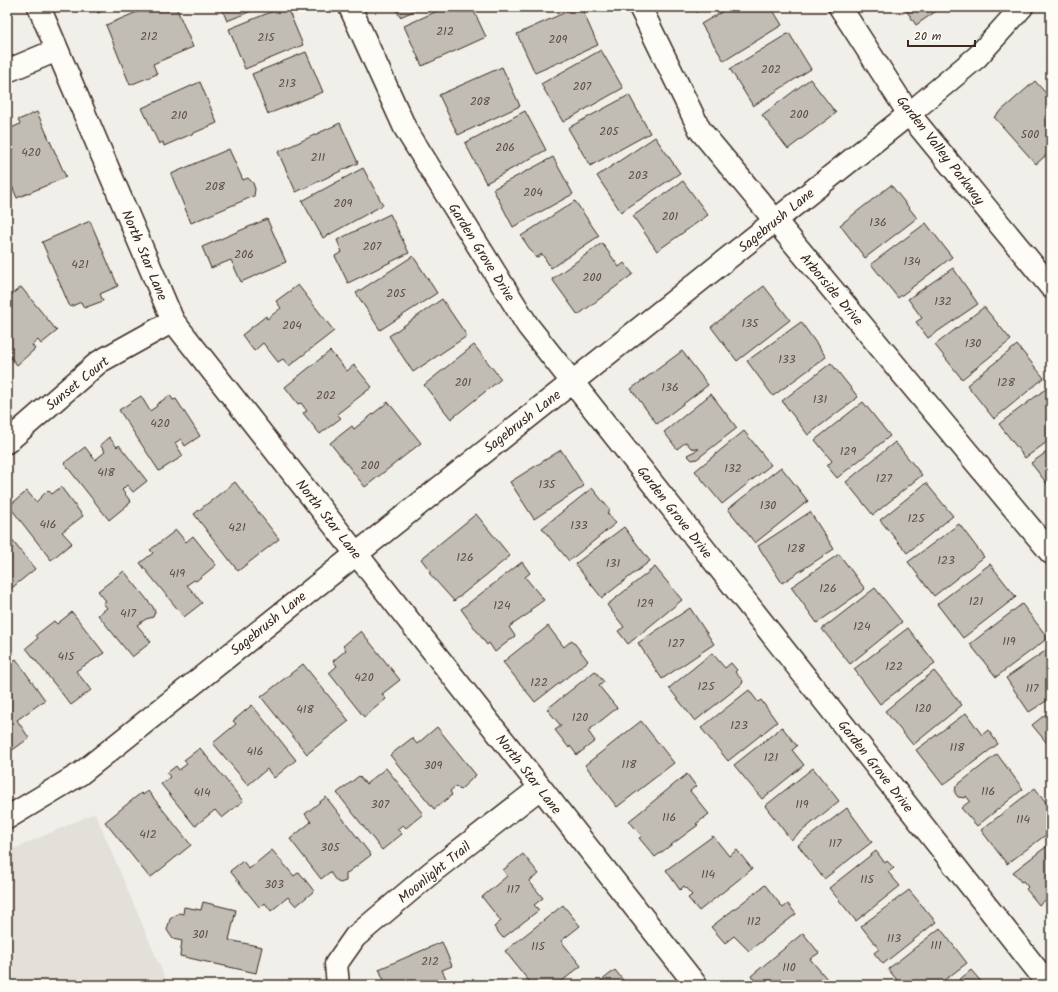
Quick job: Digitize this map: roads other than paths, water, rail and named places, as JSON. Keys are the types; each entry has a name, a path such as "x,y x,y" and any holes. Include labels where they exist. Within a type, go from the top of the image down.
{"street":[{"name":"North Star Lane","path":"39,7 173,321 696,985"},
{"name":"Garden Grove Drive","path":"350,7 405,128 528,326 1049,985"},
{"name":"Arborside Drive","path":"640,7 700,130 1051,553"},
{"name":"Garden Valley Parkway","path":"840,7 909,114 1051,287"},
{"name":"Sagebrush Lane","path":"7,818 80,774 356,552 909,114 977,57 1022,7"},
{"path":"7,71 57,50"},
{"name":"Sunset Court","path":"7,442 99,362 173,321"},
{"name":"Moonlight Trail","path":"337,974 355,937 432,872 540,788"}]}
